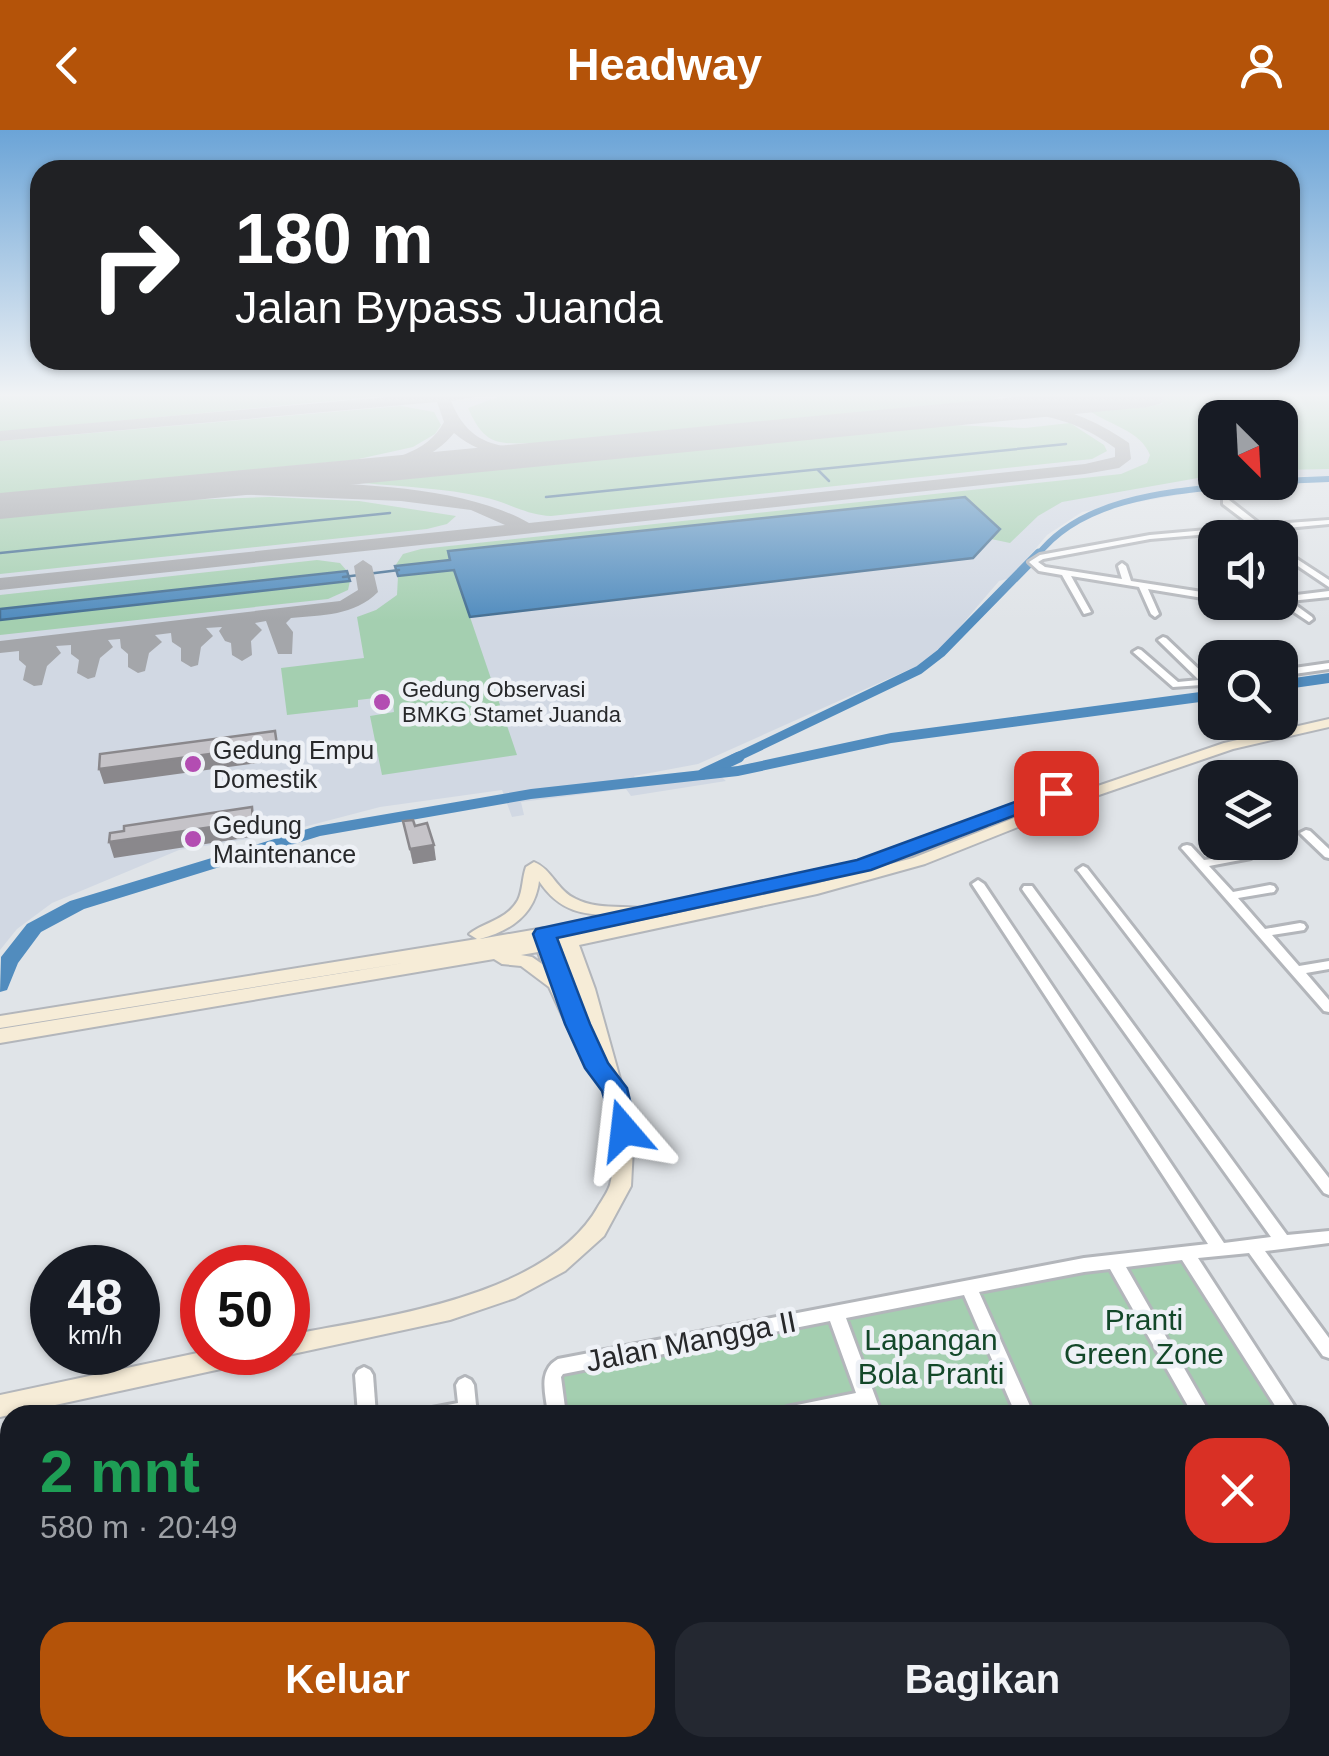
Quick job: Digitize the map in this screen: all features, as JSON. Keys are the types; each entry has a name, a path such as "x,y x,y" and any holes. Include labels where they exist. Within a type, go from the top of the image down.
{"main road":[{"path":"0,1022 25,1025 456,960 868,876 1140,776 1314,723 1329,714"},
{"path":"400,954 555,938 823,876 898,855 1214,740 1314,723"},
{"path":"0,1036 25,1025 400,954 486,932 508,922 527,898 534,867 556,894 569,903 596,910 650,914"},
{"path":"555,938 562,988 598,1068 614,1088"},
{"path":"310,1340 472,1304 538,1278 588,1239 609,1209 621,1180 624,1130 614,1088 555,938"},
{"path":"456,960 526,961 562,988"},
{"path":"5,1405 180,1368"}],"street":[{"path":"1226,502 1246,520"},
{"path":"1298,526 1329,522"},
{"path":"1198,537 1109,543 1038,558 1034,564 1042,574 1065,573 1198,594"},
{"path":"1298,562 1329,584"},
{"path":"1122,566 1127,582"},
{"path":"1065,573 1087,612"},
{"path":"1142,585 1155,614"},
{"path":"1298,598 1329,594"},
{"path":"1298,612 1308,619"},
{"path":"1163,640 1198,671"},
{"path":"1138,652 1176,685 1198,683"},
{"path":"1298,670 1329,666"},
{"path":"1306,832 1329,855"},
{"path":"1187,848 1329,1008"},
{"path":"1200,864 1223,860"},
{"path":"1084,870 1329,1189"},
{"path":"978,884 1220,1250"},
{"path":"1028,889 1282,1242"},
{"path":"1230,896 1270,889"},
{"path":"1262,933 1300,927"},
{"path":"1296,971 1329,965"},
{"name":"Jalan Mangga II","path":"556,1405 552,1375 558,1368 835,1312 1115,1262 1282,1242 1325,1242"},
{"path":"1253,1246 1329,1351"},
{"path":"1186,1254 1284,1405"},
{"path":"1115,1262 1196,1405"},
{"path":"969,1287 1021,1405"},
{"path":"835,1312 869,1405"},
{"path":"364,1375 366,1405"},
{"path":"466,1384 468,1405"}],"shaded area":[{"path":"0,469 1198,469 1198,491 1082,512 1047,535 1011,578 999,581 941,649 917,666 698,764 634,776 639,787 719,775 726,781 631,796 626,789 521,802 524,815 512,817 502,790 380,807 273,835 179,850 52,903 17,929 0,950"},
{"path":"1298,469 1329,469 1329,476 1298,477"}],"green space":[{"path":"0,469 262,469 0,494"},
{"path":"507,469 998,469 551,516 469,494 364,483"},
{"path":"1133,469 1198,469 1198,478 1062,502 1038,516 1010,543 991,539 1000,529 472,549 449,551 451,560 395,566 403,554 1121,474"},
{"path":"270,497 359,501 456,516 447,524 427,529 0,574 0,518 186,500"},
{"path":"317,560 340,563 347,571 0,609 0,595"},
{"path":"454,570 517,755 382,775 370,716 394,712 392,696 358,700 358,707 287,715 281,668 364,658 357,617 376,610 397,595 398,576"},
{"path":"350,581 348,590 328,599 0,635 0,620"},
{"name":"Pranti Green Zone","path":"1186,1254 1283,1405 557,1405 554,1371 1062,1269"}],"water":[{"path":"965,497 1000,529 973,558 470,617 454,570 398,576 395,566 450,560 448,551"},
{"path":"347,571 350,581 0,620 0,609"}],"building":[{"path":"275,731 277,745 99,769 100,754"},
{"path":"252,807 253,821 109,842 110,833 124,831 124,826"},
{"path":"413,820 415,826 427,823 434,845 410,849 403,821"}],"waterway":[{"path":"546,497 822,469"},
{"path":"818,470 829,481"},
{"path":"1298,480 1329,479"},
{"path":"1037,556 1083,518 1111,506 1198,489"},
{"path":"0,553 390,513"},
{"path":"733,759 919,670 941,653 1039,553"},
{"path":"343,577 399,570"},
{"path":"1298,682 1329,678"},
{"path":"0,985 8,962 34,928 77,905 317,831 531,794 738,771 891,738 1198,697"},
{"path":"703,774 739,757"}],"taxiway":[{"path":"359,471 368,469"},
{"path":"0,584 1086,469"},
{"path":"187,488 401,496 471,505 521,524"},
{"path":"92,636 345,606 368,592 363,566"},
{"path":"284,614 275,623 283,632 285,650"},
{"path":"239,620 252,630 241,639 232,637 229,631 239,620"},
{"path":"190,625 203,636 191,645 179,636 190,625"},
{"path":"139,631 152,642 139,651 128,642 139,631"},
{"path":"0,647 92,636"},
{"path":"90,656 81,654 79,648 92,636"},
{"path":"90,656 103,647 92,636"},
{"path":"241,639 242,655"},
{"path":"40,643 51,653 37,663 29,660 27,654 40,643"},
{"path":"191,645 191,661"},
{"path":"138,667 139,651"},
{"path":"88,673 90,656"},
{"path":"34,680 37,663"}],"runway":[{"path":"0,506 387,469"}],"place":[{"name":"Gedung Observasi BMKG Stamet Juanda","path":"382,702"},
{"name":"Gedung Empu Domestik","path":"193,764"},
{"name":"Gedung Maintenance","path":"193,839"}],"route":[{"path":"624,1130 614,1088 598,1068 562,988 544,934 863,866 1056,793"}],"park label":[{"name":"Lapangan Bola Pranti","path":"931,1356"}]}
